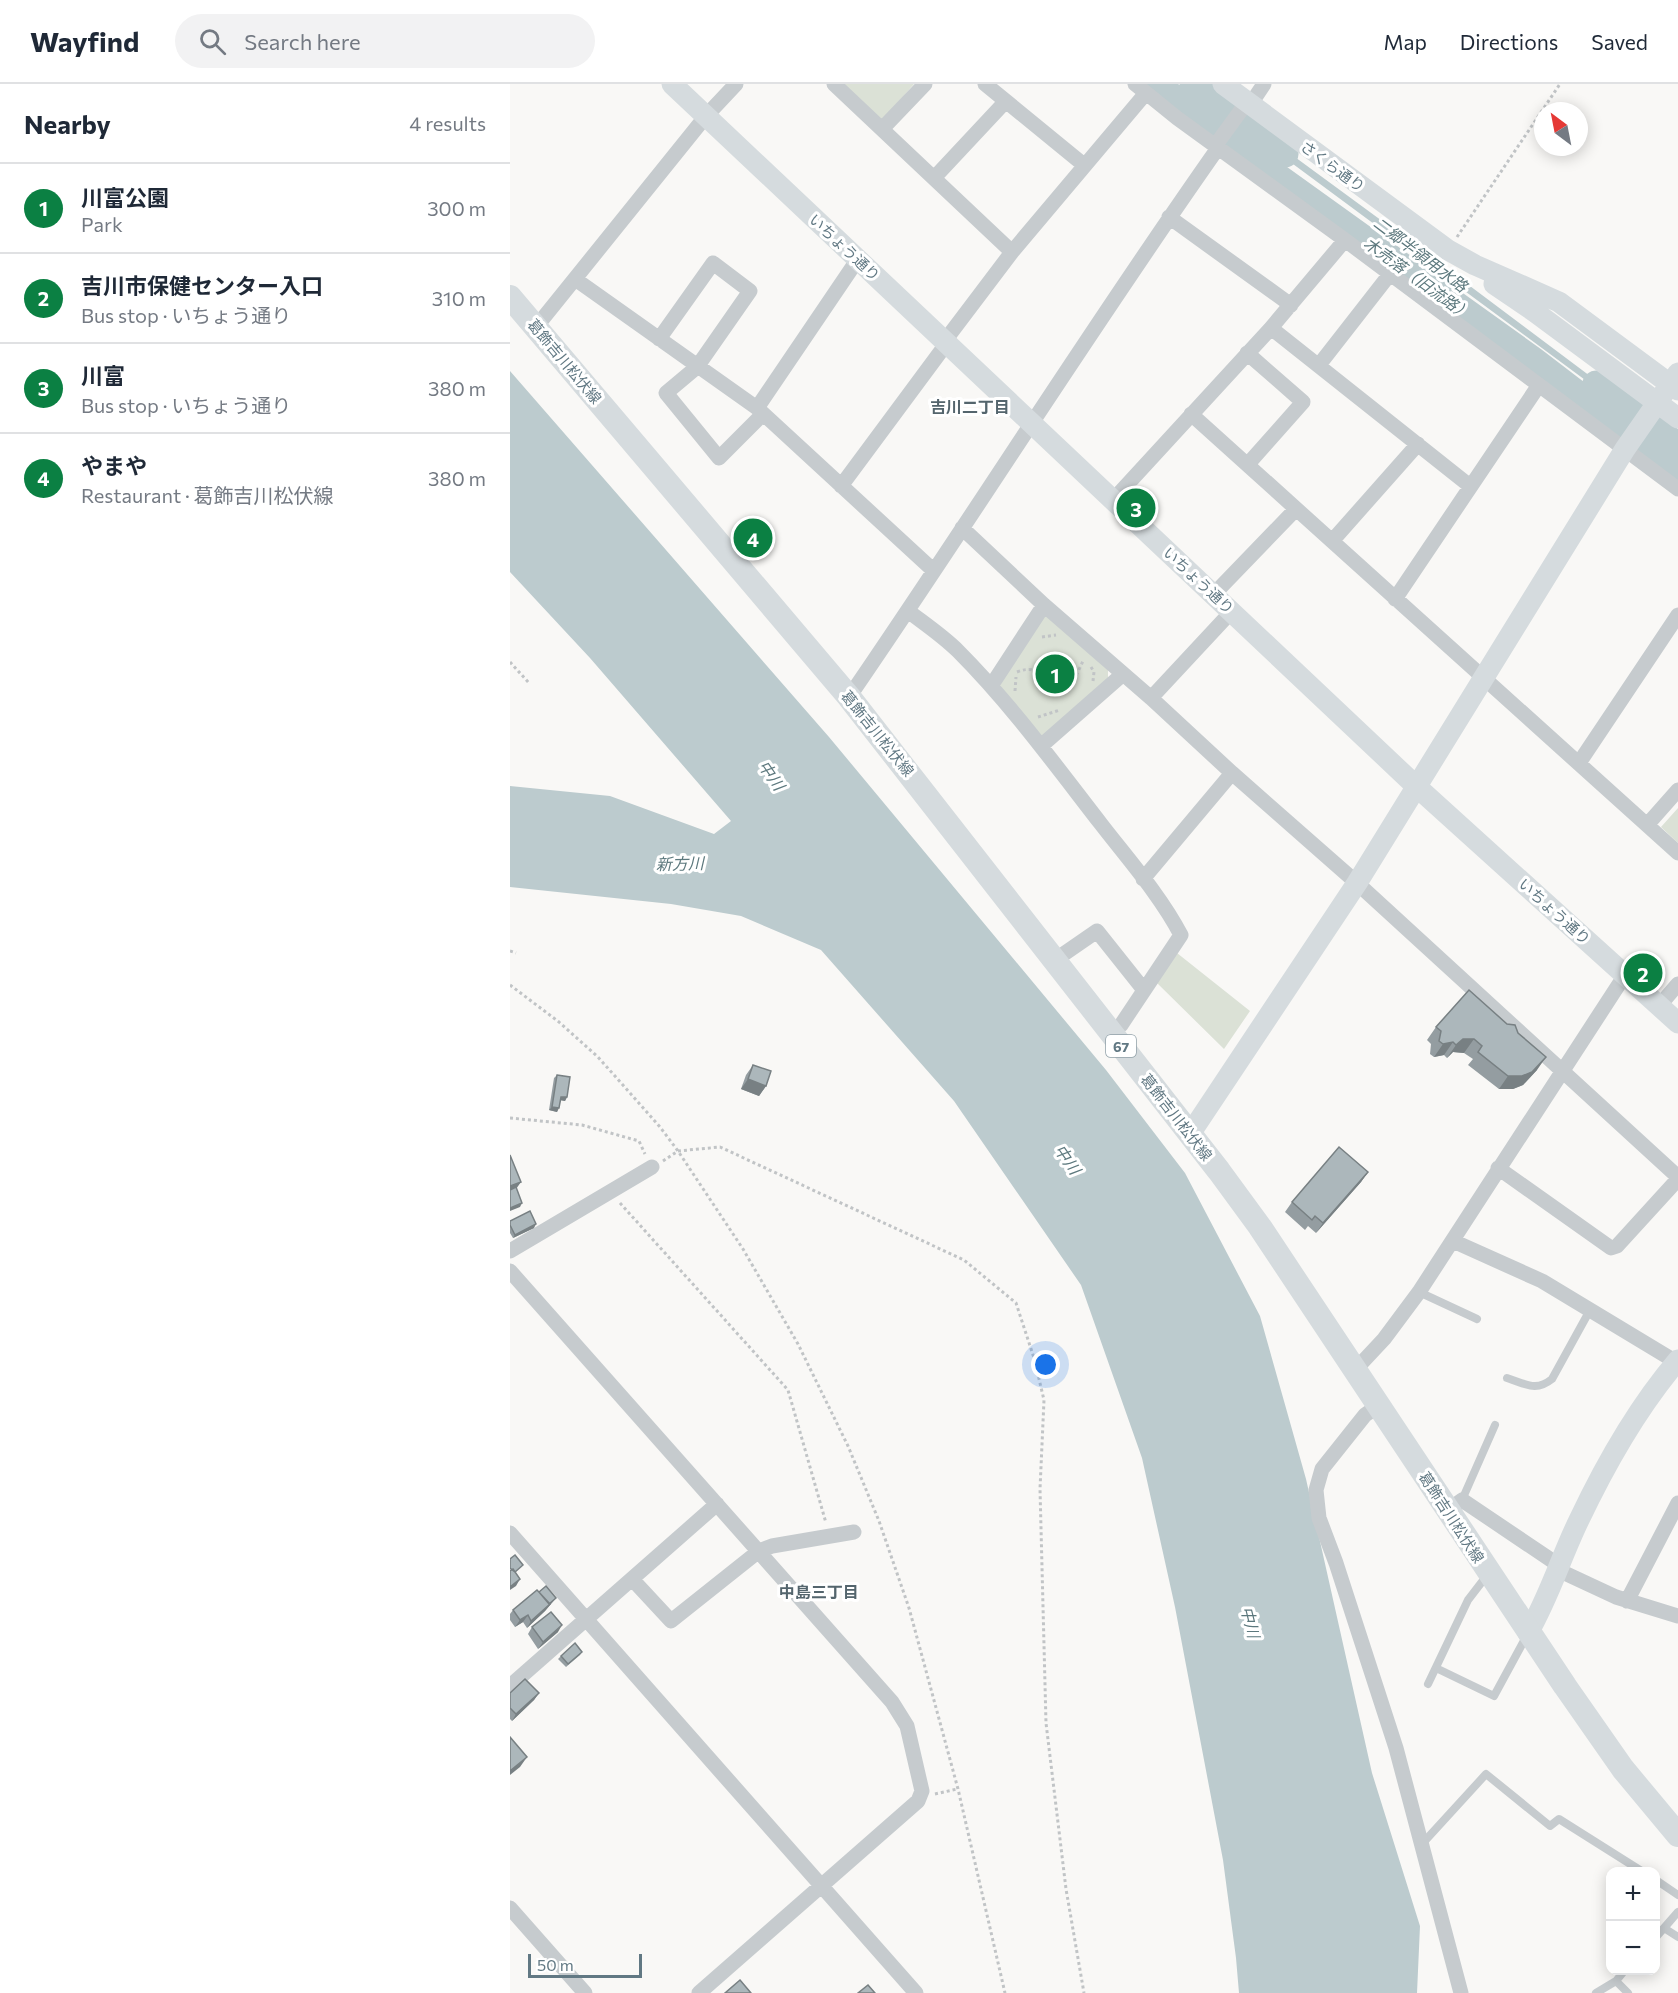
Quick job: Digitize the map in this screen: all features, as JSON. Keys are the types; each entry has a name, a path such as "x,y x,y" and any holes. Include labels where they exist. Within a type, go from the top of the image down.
{"main road":[{"name":"葛飾吉川松伏線","path":"510,297 849,697 1190,1134 1260,1227 1378,1406 1455,1505 1489,1573 1528,1633 1623,1769 1678,1835"}],"street":[{"name":"いちょう通り","path":"672,84 1417,787 1678,1023"},
{"path":"536,327 706,116 736,84"},
{"path":"834,84 1012,252"},
{"path":"882,129 925,84"},
{"path":"985,84 1084,165"},
{"name":"さくら通り","path":"1223,84 1246,106 1448,250 1475,265 1559,302 1675,382"},
{"path":"849,697 1217,147 1264,84"},
{"path":"841,486 947,343 950,334 1012,252 1084,165 1140,88 1539,385 1628,446 1678,489"},
{"path":"934,177 1006,101"},
{"path":"1170,217 1291,305"},
{"path":"1113,500 1271,328 1345,240"},
{"path":"659,339 713,263 750,291 697,367 666,393 719,458 760,412 858,259"},
{"name":"さくら通り","path":"1475,265 1495,285 1535,312 1654,406 1678,418"},
{"path":"1319,365 1390,274"},
{"path":"575,279 760,412 934,571"},
{"path":"1271,328 1470,486"},
{"path":"1247,354 1303,402 1248,464"},
{"path":"1190,1134 1357,883 1628,446 1654,406 1675,382"},
{"path":"1395,599 1539,385"},
{"path":"1191,414 1678,853"},
{"path":"1333,540 1418,444"},
{"path":"1214,594 1296,509"},
{"path":"962,528 1044,605 1357,883 1678,1178 1617,1246 1611,1248 1498,1168"},
{"path":"991,686 1044,605"},
{"path":"908,611 958,651 991,686 1041,746 1143,879 1172,918 1181,935 1121,1025 1111,1032"},
{"path":"1151,698 1232,611"},
{"path":"1579,763 1678,617"},
{"path":"1041,746 1123,674"},
{"path":"1143,879 1232,773"},
{"path":"1647,825 1678,790"},
{"path":"1055,960 1097,931 1144,990"},
{"path":"1355,1370 1384,1339 1419,1292 1561,1070 1625,975"},
{"path":"1659,1005 1678,984"},
{"path":"510,1251 657,1164"},
{"path":"1453,1241 1542,1281 1677,1362 1648,1396 1625,1434 1579,1520 1539,1614 1528,1633"},
{"path":"510,1271 892,1702 907,1726 921,1777 922,1791 918,1801 699,1993"},
{"path":"1378,1406 1365,1415 1322,1469 1316,1490 1319,1518 1336,1563 1396,1748 1461,1993"},
{"path":"1627,1601 1678,1503"},
{"path":"510,1686 717,1504"},
{"path":"1455,1505 1559,1568 1627,1601 1678,1616"},
{"path":"632,1579 671,1621 759,1551 772,1546 854,1532"},
{"path":"510,1533 916,1993"},
{"path":"510,1908 585,1993"}],"lane":[{"path":"1419,1292 1478,1319"},
{"path":"1507,1378 1543,1386 1552,1378 1590,1310"},
{"path":"1455,1505 1495,1425"},
{"path":"1428,1684 1468,1600 1489,1573"},
{"path":"1436,1668 1494,1696 1528,1633"},
{"path":"1422,1845 1486,1774 1550,1826 1559,1819 1635,1867"},
{"path":"1660,1883 1678,1895"},
{"path":"1660,1932 1678,1912"},
{"path":"1664,1928 1678,1937"},
{"path":"1596,1993 1616,1982 1622,1975"},
{"path":"1616,1982 1628,1993"}],"path":[{"path":"1448,250 1560,84"},
{"path":"1037,639 1051,635 1064,639"},
{"path":"1022,664 1017,672 1027,668 1034,670 1041,676 1043,686 1056,692 1069,686 1082,659 1094,672 1092,684"},
{"path":"510,662 530,683"},
{"path":"1038,717 1067,708"},
{"path":"510,951 516,953"},
{"path":"510,985 559,1022 597,1057 660,1127 743,1249 798,1344 848,1446 879,1521 909,1608 958,1789 1005,1993"},
{"path":"510,1118 582,1125 639,1141 657,1164 678,1151 720,1147 964,1260 1016,1303 1034,1358 1044,1400 1040,1490 1046,1723 1066,1889 1084,1993"},
{"path":"610,1191 788,1390 830,1536"},
{"path":"936,1794 958,1789"}],"shaded area":[{"path":"842,84 914,84 882,121"},
{"path":"1666,425 1678,434 1678,481 1644,455"},
{"path":"1041,616 1047,616 1108,670 1108,678 1044,737 998,688"},
{"path":"1678,808 1678,843 1661,827"},
{"path":"1177,953 1250,1011 1224,1049 1157,983"}],"water":[{"path":"1187,84 1197,84 1225,107 1223,112"},
{"path":"1258,130 1626,403 1623,408 1255,136"},
{"path":"510,371 829,737 1106,1070 1185,1173 1260,1316 1306,1479 1372,1773 1420,1926 1417,1993 1239,1993 1223,1860 1175,1607 1142,1458 1081,1285 954,1101 821,950 741,916 671,904 510,887 510,786 610,796 714,834 731,821 590,658 510,572"}],"building":[{"path":"1065,671 1066,679 1057,680 1057,672"},
{"path":"1469,990 1507,1024 1515,1025 1518,1033 1546,1057 1532,1072 1522,1076 1508,1076 1478,1052 1482,1046 1474,1039 1463,1039 1456,1045 1453,1042 1443,1044 1439,1041 1441,1031 1436,1027"},
{"path":"753,1065 771,1071 766,1086 748,1079"},
{"path":"557,1075 570,1077 567,1097 561,1097 559,1108 552,1107"},
{"path":"1339,1147 1368,1172 1323,1223 1315,1216 1312,1220 1292,1202"},
{"path":"510,1155 521,1182 510,1186"},
{"path":"516,1187 522,1203 510,1208 510,1190"},
{"path":"530,1211 536,1224 515,1235 510,1221"},
{"path":"515,1555 523,1565 515,1572 510,1568 510,1559"},
{"path":"513,1569 520,1579 510,1587 510,1571"},
{"path":"546,1586 556,1598 549,1604 539,1592"},
{"path":"537,1590 550,1604 531,1621 528,1615 520,1620 513,1610"},
{"path":"551,1612 562,1625 543,1642 532,1627"},
{"path":"575,1643 582,1652 568,1664 561,1656"},
{"path":"525,1679 539,1693 516,1714 510,1708 510,1693"},
{"path":"510,1737 527,1757 510,1771"},
{"path":"740,1980 751,1993 725,1993"},
{"path":"868,1985 875,1993 858,1993"}],"waterway":[{"name":"木売落（旧流路）","path":"1157,84 1215,132 1533,360 1678,471"},
{"name":"二郷半領用水路","path":"1193,84 1285,154"},
{"name":"二郷半領用水路","path":"1596,384 1678,446"}],"place":[{"name":"川富","path":"1136,508"},
{"name":"やまや","path":"753,538"},
{"name":"川富公園","path":"1055,674"},
{"name":"吉川市保健センター入口","path":"1643,973"}],"district":[{"name":"吉川二丁目","path":"970,406"},
{"name":"中島三丁目","path":"819,1591"}],"water label":[{"name":"中川","path":"772,775"},
{"name":"新方川","path":"680,863"},
{"name":"中川","path":"1068,1159"},
{"name":"中川","path":"1251,1622"}]}
